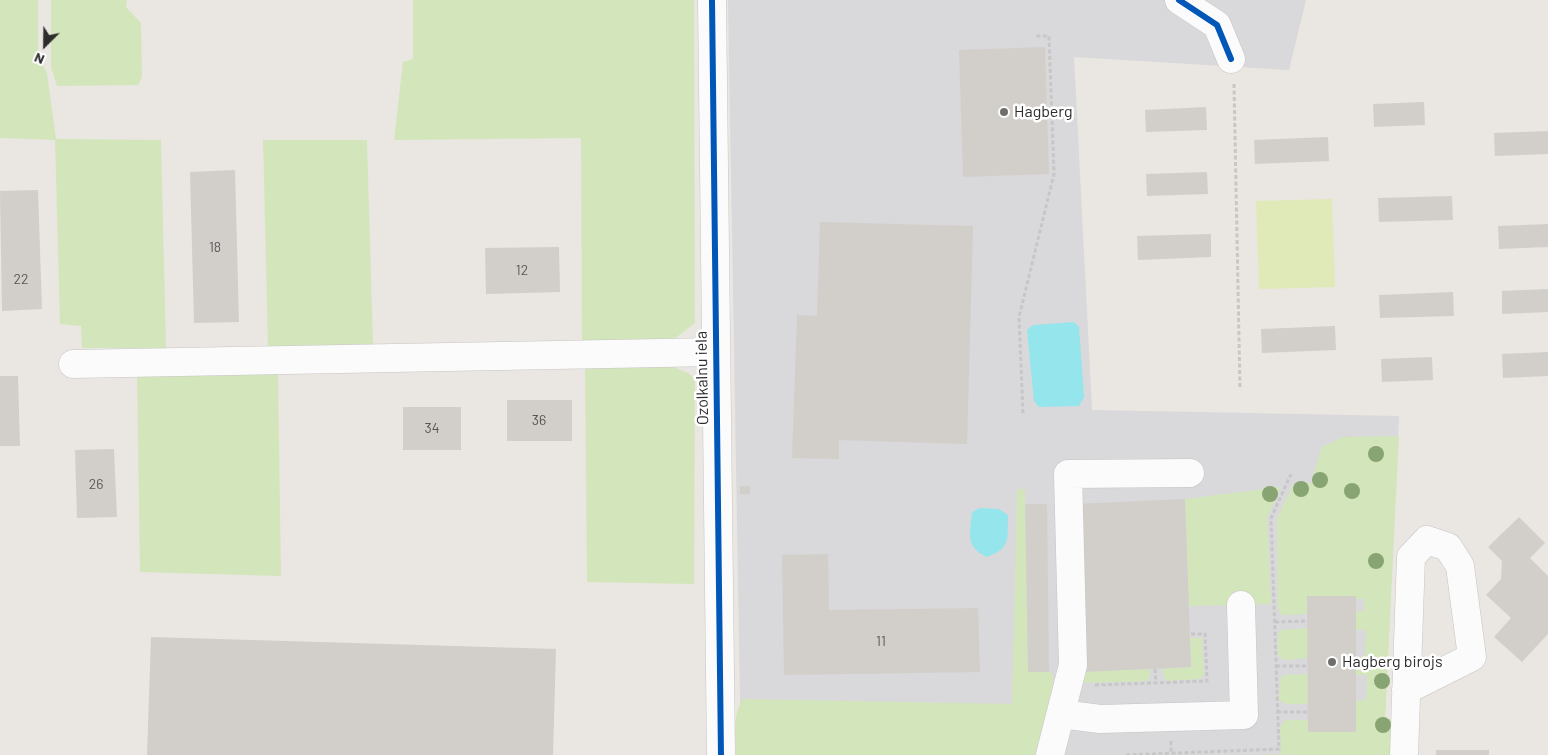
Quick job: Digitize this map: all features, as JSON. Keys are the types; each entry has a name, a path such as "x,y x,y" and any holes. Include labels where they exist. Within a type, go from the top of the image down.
{"street":[{"name":"Ozolkalnu iela","path":"712,0 721,755"},
{"path":"1179,0 1217,25 1231,60"},
{"path":"73,364 715,352"},
{"path":"1050,755 1073,665 1068,474 1190,473"},
{"path":"1404,755 1406,690 1411,557 1427,540 1448,547 1460,566 1472,657 1406,690"},
{"path":"1061,714 1100,719 1244,715 1242,604"}],"path":[{"path":"1023,413 1019,317 1054,174 1049,36 1034,36"},
{"path":"1231,60 1234,92 1240,389"},
{"path":"1274,622 1308,621"},
{"path":"1068,687 1207,681 1205,634 1190,634"},
{"path":"1276,666 1308,666"},
{"path":"1155,669 1156,683"},
{"path":"1277,712 1308,712"}],"shaded area":[{"path":"728,0 1306,0 1289,70 1074,57 1092,410 1399,416 1385,719 1396,755 741,755"}],"green space":[{"path":"0,0 38,0 38,56 47,73 56,139 161,140 166,348 82,348 81,326 60,324 55,140 0,138"},
{"path":"51,0 127,0 126,7 141,23 142,77 138,85 57,86 51,67"},
{"path":"413,0 694,0 695,323 673,340 582,342 581,138 394,140 403,62 413,59"},
{"path":"263,140 367,140 373,345 268,347"},
{"path":"1332,199 1335,287 1259,289 1256,201"},
{"path":"671,366 688,373 695,379 694,584 587,582 585,367"},
{"path":"137,371 278,372 281,576 140,572"},
{"path":"1399,436 1385,719 1398,720 1396,755 1258,755 1281,754 1280,727 1285,720 1308,720 1309,732 1356,732 1356,701 1366,700 1367,675 1356,675 1356,657 1365,656 1366,630 1356,630 1356,612 1364,611 1364,599 1355,599 1355,596 1308,596 1307,614 1282,615 1278,608 1277,518 1293,485 1311,483 1322,447 1343,437"},
{"path":"1281,487 1267,517 1271,604 1189,606 1185,499"},
{"path":"1017,489 1025,489 1028,672 1049,672 1053,674 1052,698 1039,755 736,755 736,719 743,699 1012,704"},
{"path":"1308,628 1308,658 1285,660 1278,656 1278,634 1282,630"},
{"path":"1190,638 1202,638 1204,674 1200,679 1167,681 1162,669 1191,667"},
{"path":"1149,669 1150,677 1146,681 1079,683 1083,672"},
{"path":"1308,674 1308,704 1285,704 1279,699 1280,680 1283,675"}],"water":[{"path":"1074,322 1079,327 1084,397 1079,406 1039,407 1034,401 1027,330 1033,325"},
{"path":"980,508 999,509 1008,515 1008,536 1004,546 995,554 987,557 975,549 970,533 972,512"}],"building":[{"name":"Hagberg","path":"1045,47 1049,174 963,177 959,50"},
{"path":"1424,102 1425,125 1374,127 1373,104"},
{"path":"1206,107 1207,130 1146,132 1145,110"},
{"path":"1548,131 1548,154 1495,156 1494,133"},
{"path":"1328,137 1329,161 1255,164 1254,140"},
{"path":"235,170 239,322 194,323 190,172"},
{"path":"1207,172 1208,194 1147,196 1146,174"},
{"path":"38,190 42,309 2,311 0,191"},
{"path":"1452,196 1453,220 1379,222 1378,198"},
{"path":"820,222 973,226 967,444 839,440 839,459 792,458 797,315 817,316"},
{"path":"1548,224 1548,247 1499,249 1498,226"},
{"path":"1211,234 1211,257 1138,260 1137,236"},
{"path":"559,247 560,292 486,294 485,248"},
{"path":"1548,289 1548,312 1502,314 1502,291"},
{"path":"1453,292 1454,316 1380,318 1379,295"},
{"path":"1335,326 1336,350 1262,353 1261,329"},
{"path":"1548,352 1548,376 1503,378 1502,354"},
{"path":"1432,357 1433,380 1382,382 1381,359"},
{"path":"0,376 18,376 20,446 0,446"},
{"path":"507,400 572,400 572,441 507,441"},
{"path":"403,407 461,407 461,450 403,450"},
{"path":"114,449 117,517 77,518 75,450"},
{"path":"740,486 750,486 750,494 740,494"},
{"path":"1185,499 1191,667 1083,672 1076,504"},
{"path":"1025,504 1047,504 1049,672 1028,672"},
{"path":"1519,517 1545,543 1530,558 1548,576 1548,634 1522,662 1494,637 1511,618 1486,595 1501,579 1502,561 1488,547"},
{"path":"828,554 829,610 978,608 980,672 784,675 782,555"},
{"name":"Hagberg birojs","path":"1307,596 1356,596 1356,732 1308,732"},
{"path":"151,637 556,649 553,755 147,755"},
{"path":"1436,750 1489,750 1489,755 1436,755"}],"cycle path":[{"path":"712,0 721,755"},
{"path":"1179,0 1217,25 1231,59"}],"place":[{"name":"Hagberg","path":"1004,112"},
{"name":"Hagberg birojs","path":"1332,662"}]}
